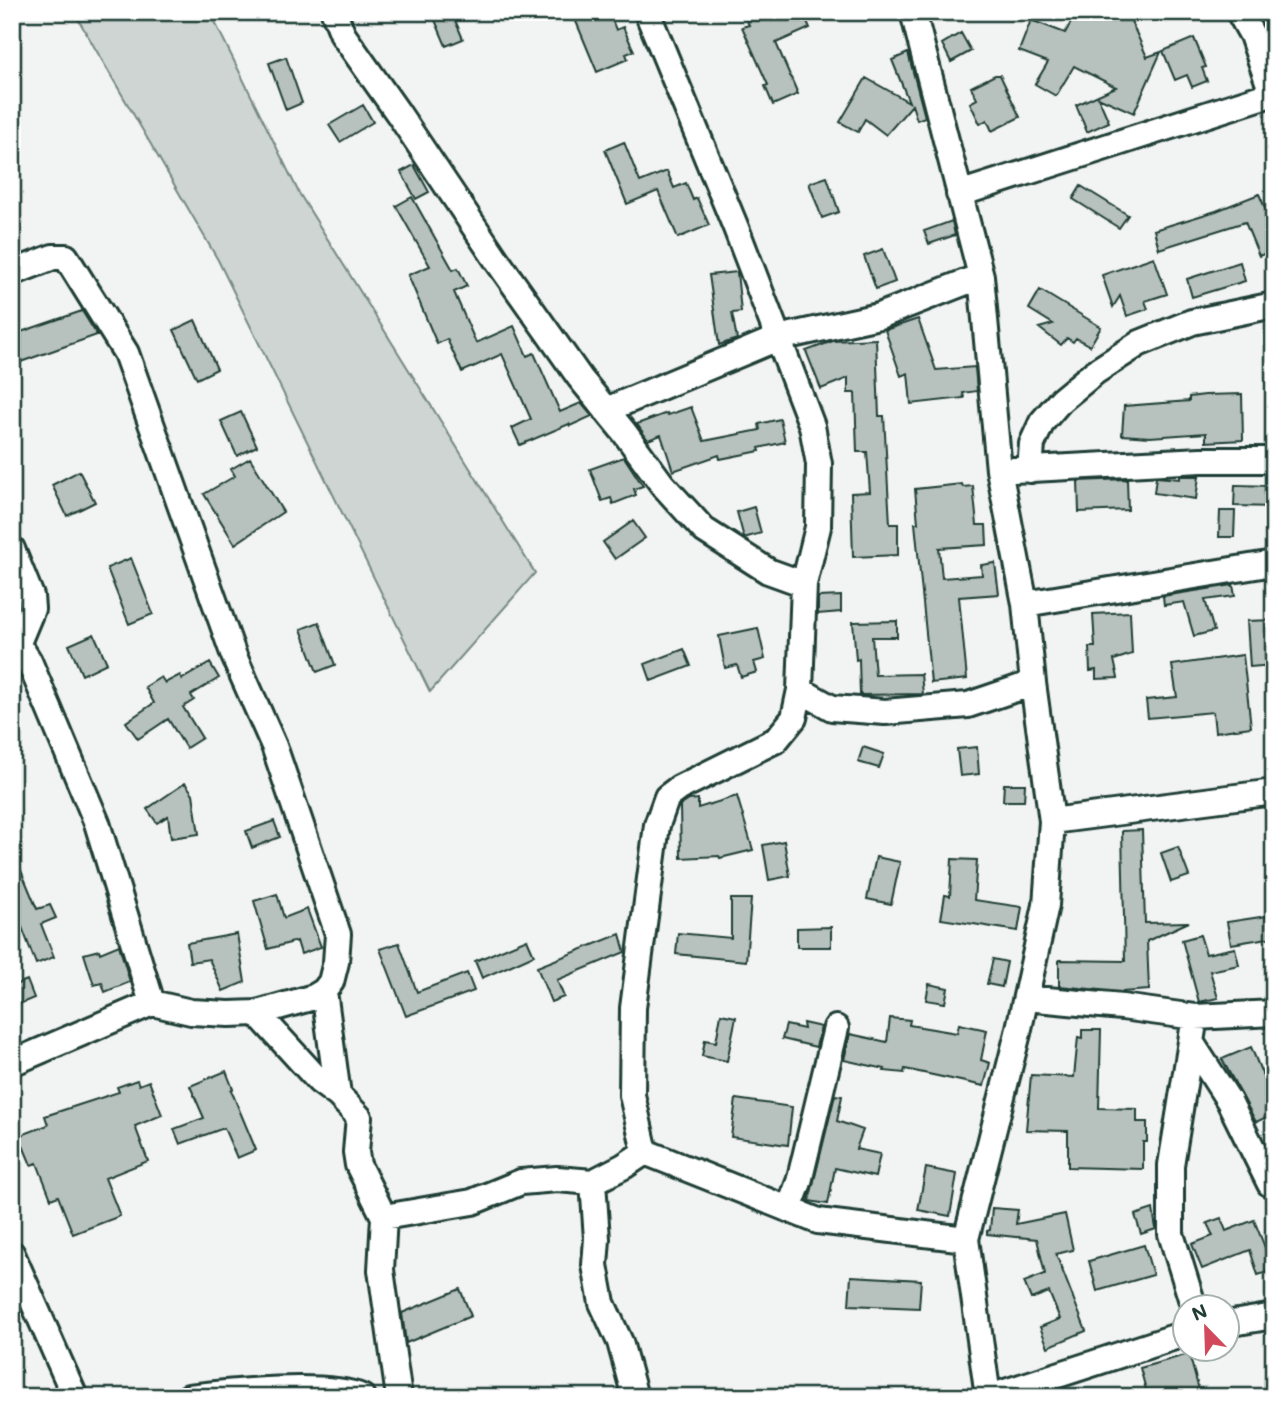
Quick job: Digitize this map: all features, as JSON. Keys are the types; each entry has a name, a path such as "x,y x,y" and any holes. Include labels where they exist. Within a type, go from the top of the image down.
{"street":[{"path":"334,12 343,35 498,262 662,485 704,530 768,570 804,584"},
{"path":"645,1152 632,1095 633,1008 657,825 667,797 679,788 776,740 794,718 800,690 804,584 818,527 820,464 812,426 736,228 647,12"},
{"path":"960,194 1273,93 1252,35 1239,12"},
{"path":"913,13 981,276 999,470 1025,604 1052,821 1046,905 1026,998 966,1239 989,1397 1170,1339"},
{"path":"12,273 53,257 66,257 126,354 234,656 274,746 338,934 331,982 324,991 314,997 257,1013 191,1012 152,1003 12,1063"},
{"path":"606,410 778,338 880,316 981,276"},
{"path":"1030,470 1032,444 1042,422 1061,400 1095,372 1140,343 1192,322 1274,305"},
{"path":"999,470 1201,460 1274,460"},
{"path":"12,549 31,596 32,609 13,650 24,653 29,661 97,823 152,1003"},
{"path":"1025,604 1274,563"},
{"path":"800,690 832,708 885,712 968,705 1033,683"},
{"path":"1052,821 1274,792"},
{"path":"324,991 338,1095"},
{"path":"1026,998 1122,1007 1193,1029 1274,1013"},
{"path":"257,1013 319,1081 338,1095 359,1117 356,1152 358,1166 384,1217 381,1270 399,1397"},
{"path":"789,1209 799,1182 836,1028"},
{"path":"1193,1029 1270,1184"},
{"path":"1190,1294 1171,1234 1171,1165 1193,1029"},
{"path":"384,1217 472,1202 521,1182 557,1179 593,1182 645,1152"},
{"path":"645,1152 818,1221 966,1239"},
{"path":"593,1182 597,1239 595,1265 602,1303 620,1342 635,1397"},
{"path":"12,1254 75,1397"},
{"path":"1240,1322 1274,1316"},
{"path":"189,1397 230,1392 336,1390 362,1397"}],"shaded area":[{"path":"74,12 210,12 299,193 535,573 430,692 218,260"}],"building":[{"path":"592,12 609,12 616,30 623,27 634,51 626,54 628,59 597,72 575,19"},
{"path":"743,12 803,12 810,28 776,43 798,94 773,105 765,86 768,85 742,27 749,25"},
{"path":"1077,12 1127,12 1147,57 1161,52 1134,113 1098,97 1109,122 1087,132 1076,105 1116,87 1074,66 1056,96 1035,84 1048,62 1019,51 1031,20 1065,33"},
{"path":"452,13 463,39 446,46 435,20"},
{"path":"961,33 971,51 951,62 942,44"},
{"path":"1194,38 1206,67 1202,68 1207,81 1192,87 1187,75 1175,80 1163,51"},
{"path":"908,53 925,117 917,120 912,105 886,135 865,119 858,132 840,122 866,78 909,102 892,60"},
{"path":"286,57 302,103 286,110 269,63"},
{"path":"1000,75 1020,117 992,131 987,120 980,124 970,103 977,99 971,87"},
{"path":"363,105 373,122 340,142 329,125"},
{"path":"624,142 640,182 667,171 674,188 686,183 693,200 697,198 709,225 678,238 658,191 627,204 605,150"},
{"path":"414,165 429,192 416,199 401,172"},
{"path":"827,177 839,212 822,218 809,183"},
{"path":"1081,186 1128,215 1119,228 1073,199"},
{"path":"1259,194 1274,228 1274,250 1259,256 1245,222 1159,249 1154,230 1216,211"},
{"path":"412,197 453,270 458,268 467,286 454,292 476,343 514,326 527,356 534,353 560,412 581,403 592,416 520,445 512,428 531,419 502,354 462,372 447,339 437,344 408,275 430,266 396,206"},
{"path":"952,221 955,235 929,244 924,231"},
{"path":"883,249 895,282 876,289 864,256"},
{"path":"1154,257 1167,294 1145,301 1148,309 1127,316 1120,296 1113,307 1102,275"},
{"path":"1240,262 1245,281 1192,297 1187,279"},
{"path":"737,272 741,312 732,313 737,339 719,345 709,275"},
{"path":"1040,290 1101,327 1090,346 1076,338 1073,342 1067,338 1061,345 1039,328 1053,324 1029,309"},
{"path":"82,311 97,335 12,365 12,335"},
{"path":"918,319 936,370 975,367 977,391 963,393 964,398 911,404 908,373 901,376 885,330"},
{"path":"195,320 217,369 197,379 174,330"},
{"path":"876,339 879,416 884,416 890,524 898,524 898,555 853,557 851,493 870,492 867,452 857,452 855,393 848,393 848,378 821,389 806,351 833,341"},
{"path":"1242,394 1243,440 1206,442 1206,433 1150,437 1122,435 1124,406 1189,401 1189,397 1205,395"},
{"path":"691,407 704,441 760,430 759,424 780,419 785,442 759,448 760,451 720,459 719,455 673,471 661,435 648,440 637,424"},
{"path":"241,412 257,446 237,456 221,421"},
{"path":"624,457 643,486 634,489 636,495 613,504 611,498 602,501 590,469"},
{"path":"250,458 283,512 235,544 204,494 235,476 231,469"},
{"path":"79,471 95,502 67,516 52,485"},
{"path":"1180,476 1199,476 1196,499 1154,493 1156,477 1180,479"},
{"path":"1127,479 1128,510 1079,512 1078,481"},
{"path":"962,484 963,487 973,486 977,525 986,525 987,545 939,548 942,578 982,575 981,565 995,563 999,594 959,597 967,679 931,683 915,523 918,523 915,489"},
{"path":"1235,485 1274,486 1274,507 1234,506"},
{"path":"754,507 761,533 744,538 737,512"},
{"path":"1220,511 1235,511 1234,537 1219,537"},
{"path":"633,521 645,538 615,559 603,542"},
{"path":"131,558 153,614 129,624 107,568"},
{"path":"1233,585 1235,596 1205,600 1214,631 1194,636 1184,602 1164,605 1163,596"},
{"path":"841,596 841,612 818,614 818,597"},
{"path":"1130,612 1132,654 1114,660 1118,678 1096,679 1096,670 1090,671 1089,647 1095,647 1093,614"},
{"path":"1273,620 1274,665 1250,667 1247,621"},
{"path":"897,621 897,637 872,637 875,675 921,674 923,694 860,695 859,659 856,660 853,622"},
{"path":"319,622 335,665 317,672 301,629"},
{"path":"758,628 765,659 754,662 757,672 741,677 737,665 725,668 719,636"},
{"path":"94,634 107,663 82,675 69,645"},
{"path":"684,649 691,666 651,681 645,664"},
{"path":"1243,655 1251,727 1215,732 1213,712 1148,718 1146,700 1177,697 1172,665"},
{"path":"210,663 219,678 191,695 194,700 183,707 202,738 186,748 168,719 138,739 126,722 154,703 145,687 161,677 165,683 180,675 182,679"},
{"path":"863,747 884,754 879,768 858,762"},
{"path":"977,747 979,774 960,776 957,749"},
{"path":"185,783 193,794 199,834 171,838 168,816 157,823 147,809"},
{"path":"1004,784 1025,784 1024,801 1003,801"},
{"path":"737,796 753,850 720,858 681,858 680,806 689,800 698,799 698,808"},
{"path":"274,821 280,837 252,848 246,831"},
{"path":"1142,830 1145,923 1189,922 1147,941 1149,990 1121,992 1059,986 1059,960 1125,961 1122,831"},
{"path":"784,841 790,876 769,880 763,845"},
{"path":"1178,847 1189,876 1171,882 1161,853"},
{"path":"12,849 37,909 50,905 56,918 41,924 54,957 36,964 12,901"},
{"path":"876,857 900,862 891,904 867,899"},
{"path":"952,859 977,860 974,900 1022,907 1018,931 941,919 945,895 950,896"},
{"path":"277,894 284,918 307,909 321,947 301,954 297,941 268,949 254,901"},
{"path":"731,899 751,899 746,961 676,954 678,933 731,938"},
{"path":"1274,915 1274,937 1231,944 1227,922"},
{"path":"831,927 831,947 797,947 797,928"},
{"path":"237,934 245,982 223,991 209,959 190,962 187,943"},
{"path":"620,934 625,952 557,980 564,997 551,1002 537,967"},
{"path":"1200,935 1206,954 1235,948 1239,965 1210,971 1218,998 1199,1002 1182,940"},
{"path":"527,939 534,955 482,978 475,961"},
{"path":"399,943 417,992 467,973 474,991 406,1016 380,949"},
{"path":"119,945 130,982 105,992 102,983 94,985 84,954 99,950 100,953"},
{"path":"993,959 1007,962 1002,987 987,984"},
{"path":"27,980 34,998 12,1007 12,986"},
{"path":"929,984 948,988 945,1003 926,1000"},
{"path":"721,1014 736,1017 727,1061 702,1056 705,1040 716,1042"},
{"path":"890,1018 910,1020 909,1025 957,1033 959,1024 987,1030 981,1060 990,1063 984,1086 905,1069 904,1073 884,1071 885,1069 844,1060 850,1034 887,1042"},
{"path":"803,1023 821,1027 816,1047 782,1039 786,1025 804,1029"},
{"path":"1082,1030 1101,1030 1099,1108 1137,1109 1137,1122 1147,1122 1147,1142 1143,1142 1143,1169 1068,1167 1068,1131 1026,1130 1031,1075 1074,1077 1078,1037 1082,1038"},
{"path":"1251,1047 1265,1081 1274,1078 1274,1108 1266,1110 1269,1116 1256,1122 1222,1059"},
{"path":"226,1071 256,1150 237,1158 224,1128 180,1144 174,1129 204,1118 190,1086"},
{"path":"137,1080 139,1085 149,1081 162,1115 135,1126 148,1161 105,1178 120,1216 73,1234 58,1196 51,1199 37,1163 31,1165 19,1136 48,1125 45,1116 119,1092 117,1087"},
{"path":"835,1095 842,1096 837,1121 863,1130 856,1149 880,1154 875,1177 835,1168 828,1204 809,1201"},
{"path":"736,1099 792,1107 788,1145 731,1137"},
{"path":"926,1168 957,1174 950,1216 918,1210"},
{"path":"992,1208 1018,1210 1016,1224 1065,1214 1073,1250 1056,1254 1086,1331 1048,1347 1040,1327 1060,1319 1049,1292 1031,1299 1024,1282 1045,1274 1037,1239 987,1234 990,1230"},
{"path":"1153,1209 1156,1229 1141,1234 1135,1215"},
{"path":"1221,1218 1226,1231 1254,1220 1274,1270 1258,1275 1250,1250 1202,1269 1192,1244 1213,1236 1207,1223"},
{"path":"1144,1245 1153,1275 1097,1291 1089,1261"},
{"path":"851,1276 921,1280 919,1308 849,1305"},
{"path":"460,1289 471,1316 406,1343 402,1313"},
{"path":"1170,1359 1170,1364 1192,1364 1201,1397 1178,1397 1176,1391 1148,1397 1140,1368"}]}
